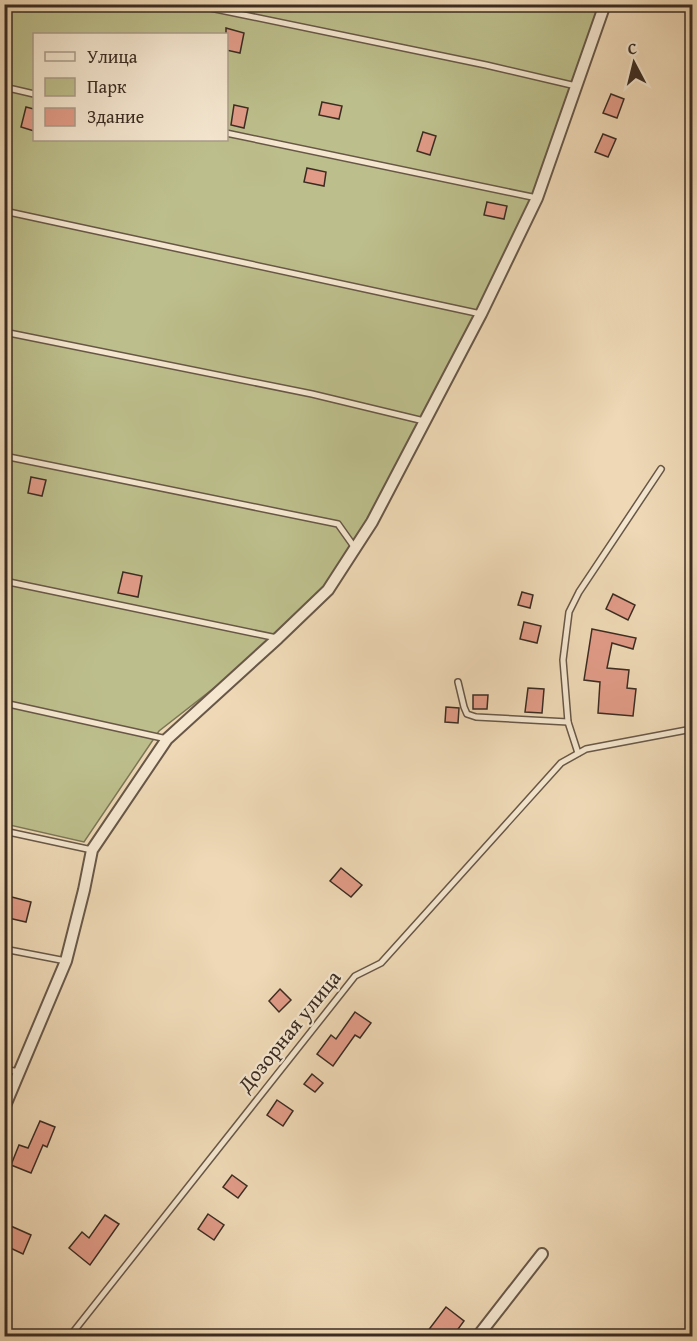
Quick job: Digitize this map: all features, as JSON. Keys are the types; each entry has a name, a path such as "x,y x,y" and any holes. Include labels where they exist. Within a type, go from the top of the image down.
{"street":[{"path":"4,1108 66,962 92,850 167,739 328,590 356,549 481,314 537,198 605,4"},
{"path":"478,1336 542,1254"}],"lane":[{"path":"191,4 475,62 576,86"},
{"path":"4,87 33,94"},
{"path":"228,133 537,198"},
{"path":"4,211 481,314"},
{"path":"4,332 312,394 424,421"},
{"path":"4,456 338,524 356,549"},
{"path":"578,753 568,722 563,660 569,612 579,592 661,469"},
{"path":"4,581 278,638"},
{"path":"458,682 467,714 476,717 568,722"},
{"path":"4,703 167,739"},
{"name":"Дозорная улица","path":"70,1336 355,976 381,963 561,763 586,749 693,729"},
{"path":"4,831 92,850"},
{"path":"4,949 66,962"},
{"path":"4,1069 20,1072"}],"green space":[{"path":"5,5 605,5 537,198 424,421 328,590 278,638 159,731 84,842 5,824"}],"building":[{"path":"226,28 244,33 240,53 228,50 228,33 226,33"},
{"path":"611,94 624,99 617,118 603,113"},
{"path":"322,102 342,106 339,119 319,115"},
{"path":"234,105 248,108 244,128 231,125"},
{"path":"26,107 33,109 33,131 21,127"},
{"path":"423,132 436,136 430,155 417,151"},
{"path":"603,134 616,139 608,157 595,152"},
{"path":"307,168 326,172 324,186 304,182"},
{"path":"487,202 507,206 504,219 484,215"},
{"path":"31,477 46,480 42,496 28,493"},
{"path":"123,572 142,576 138,597 118,593"},
{"path":"522,592 533,595 530,608 518,605"},
{"path":"613,594 635,605 628,620 606,609"},
{"path":"524,622 541,626 537,643 520,639"},
{"path":"592,629 636,638 633,649 612,643 607,668 629,670 627,688 636,689 633,716 598,713 600,682 584,680"},
{"path":"528,688 544,689 542,713 525,712"},
{"path":"473,695 488,695 487,709 473,709"},
{"path":"446,707 459,708 458,723 445,722"},
{"path":"341,868 362,885 351,897 330,881"},
{"path":"8,896 31,902 26,922 4,917"},
{"path":"280,989 291,1000 279,1012 269,1001"},
{"path":"355,1012 371,1023 360,1038 355,1035 333,1066 317,1054 331,1035 336,1039"},
{"path":"312,1074 323,1083 315,1092 304,1084"},
{"path":"277,1100 293,1111 283,1126 267,1115"},
{"path":"40,1121 55,1127 47,1147 43,1145 31,1173 11,1165 19,1145 28,1148"},
{"path":"232,1175 247,1186 238,1198 223,1187"},
{"path":"208,1214 224,1225 214,1240 198,1229"},
{"path":"105,1215 119,1224 90,1265 69,1248 82,1232 89,1238"},
{"path":"4,1223 31,1235 23,1254 4,1245"},
{"path":"446,1307 464,1321 453,1336 424,1336"}]}
